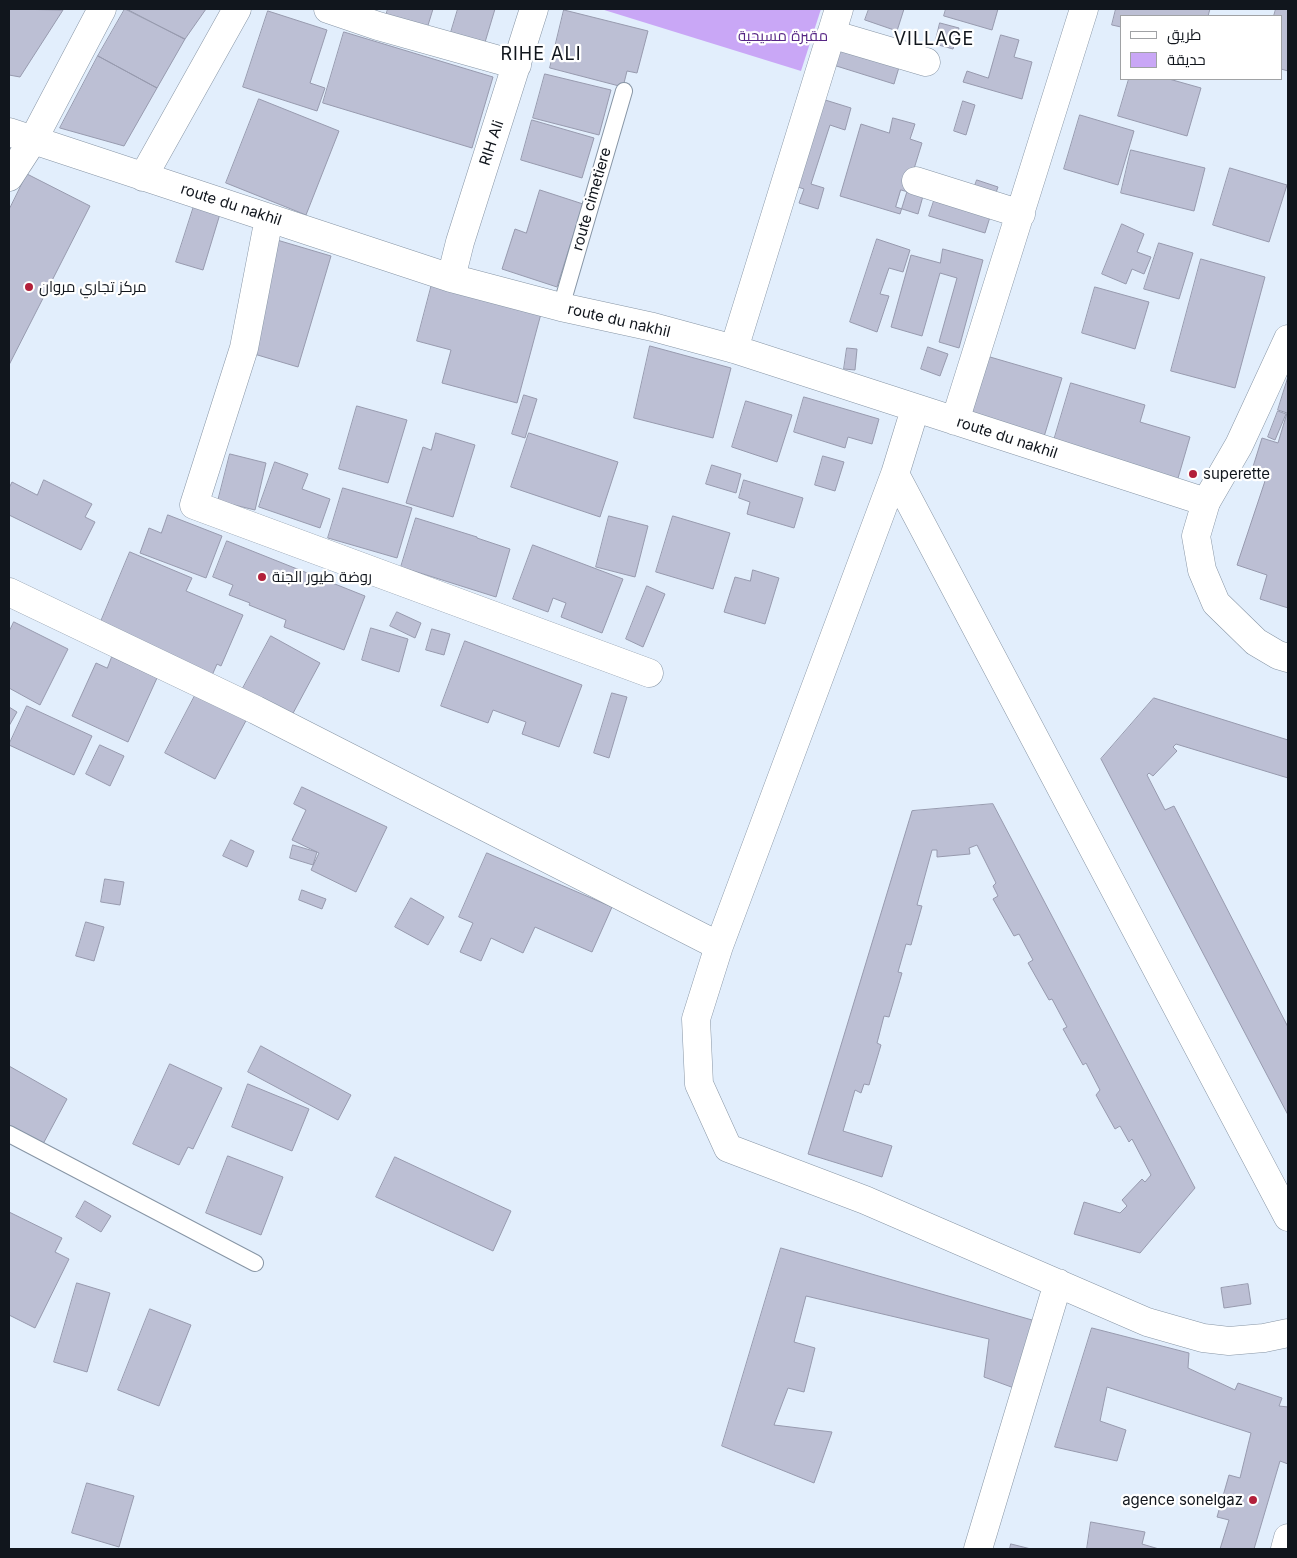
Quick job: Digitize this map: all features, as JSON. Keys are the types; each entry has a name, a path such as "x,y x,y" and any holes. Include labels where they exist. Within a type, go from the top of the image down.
{"street":[{"path":"9,177 21,136 102,9"},
{"path":"143,176 237,9"},
{"path":"328,9 378,26 516,65"},
{"name":"RIH Ali","path":"450,278 534,9"},
{"path":"955,421 1084,9"},
{"path":"734,349 835,21 926,62"},
{"name":"route du nakhil","path":"21,136 450,278 561,307 653,327 734,349 1206,502"},
{"path":"916,181 1021,214"},
{"path":"269,218 244,348 194,505 649,673"},
{"path":"1288,339 1239,445 1206,502 1196,536 1202,570 1216,603 1256,642 1278,655 1288,658"},
{"path":"915,409 895,474 719,946 696,1019 699,1084 728,1148 754,1159 865,1200 1147,1322 1202,1338 1229,1341 1264,1338 1288,1333"},
{"path":"895,474 1288,1217"},
{"path":"9,592 256,710 719,946"},
{"path":"978,1549 1058,1283"},
{"path":"1285,1549 1288,1538"}],"lane":[{"name":"route cimetiere","path":"561,307 624,91"},
{"path":"9,1134 256,1263"}],"green space":[{"name":"مقبرة مسيحية","path":"601,9 821,9 801,71"}],"building":[{"path":"9,9 63,10 20,77 9,75"},
{"path":"125,9 185,39 157,88 98,56"},
{"path":"127,9 206,9 185,39"},
{"path":"388,9 433,9 425,35 384,22"},
{"path":"458,9 495,9 483,49 449,39"},
{"path":"869,9 904,9 897,31 865,20"},
{"path":"946,9 998,9 992,30 944,16"},
{"path":"1116,9 1210,9 1208,15 1120,15 1120,27 1112,25"},
{"path":"1276,9 1288,9 1288,71 1282,69 1282,15 1274,15"},
{"path":"564,10 648,31 637,73 627,71 623,87 550,68"},
{"path":"268,11 327,30 310,83 325,88 317,111 243,87"},
{"path":"940,23 959,28 953,49 935,44"},
{"path":"344,32 493,77 472,148 323,103"},
{"path":"1001,35 1019,40 1014,57 1032,62 1022,99 963,82 967,71 988,78"},
{"path":"836,44 900,64 894,84 830,64"},
{"path":"98,56 157,88 124,146 60,128"},
{"path":"545,74 611,90 599,135 533,118"},
{"path":"1129,80 1173,80 1201,88 1187,136 1118,116"},
{"path":"259,99 339,131 306,215 226,183"},
{"path":"822,99 851,108 845,130 830,125 811,184 824,188 818,209 799,203 804,189 789,184"},
{"path":"963,101 975,105 966,135 954,131"},
{"path":"1080,115 1134,131 1118,185 1064,169"},
{"path":"893,118 915,124 910,139 922,143 900,214 840,196 861,124 889,133"},
{"path":"532,120 594,138 582,178 521,160"},
{"path":"1131,150 1205,168 1194,211 1121,193"},
{"path":"1230,168 1287,185 1269,242 1213,225"},
{"name":"مركز تجاري مروان","path":"27,174 90,206 9,365 9,210"},
{"path":"977,180 998,187 993,201 972,194"},
{"path":"540,190 583,204 557,287 502,269 515,229 526,233"},
{"path":"901,190 923,196 918,214 896,207"},
{"path":"934,201 990,217 985,233 929,216"},
{"path":"194,206 220,214 203,270 176,262"},
{"path":"1122,224 1144,234 1137,252 1151,257 1144,274 1132,269 1126,284 1102,274"},
{"path":"877,239 910,250 903,272 889,268 880,294 889,296 877,332 850,322"},
{"path":"277,240 331,256 298,367 244,351"},
{"path":"1159,243 1193,253 1179,299 1144,289"},
{"path":"943,249 983,260 959,348 939,342 957,278 940,273 922,336 891,327 911,255 940,263"},
{"path":"1201,259 1265,277 1235,388 1171,371"},
{"path":"433,280 542,310 517,403 442,383 451,350 417,341"},
{"path":"1095,287 1149,302 1135,349 1082,333"},
{"path":"650,346 731,368 713,438 634,418"},
{"path":"928,347 948,354 940,376 921,369"},
{"path":"847,348 857,349 855,370 844,369"},
{"path":"990,357 1062,378 1043,440 971,418"},
{"path":"1288,377 1288,608 1260,599 1267,575 1237,565 1266,478 1251,473 1262,438 1278,443 1287,413 1278,410"},
{"path":"1071,383 1145,405 1140,422 1190,437 1176,485 1052,447"},
{"path":"524,395 537,399 525,438 512,434"},
{"path":"804,397 879,419 872,444 848,437 845,448 794,432"},
{"path":"746,401 792,415 777,462 732,447"},
{"path":"357,406 407,420 388,483 339,469"},
{"path":"1278,411 1286,414 1275,440 1268,437"},
{"path":"436,433 475,445 453,517 406,503 423,447 431,450"},
{"path":"529,433 618,462 600,517 511,487"},
{"path":"230,454 266,463 255,510 218,501"},
{"path":"823,456 844,462 835,491 815,485"},
{"path":"275,462 308,474 302,489 330,499 320,528 259,507"},
{"path":"712,465 741,474 736,493 706,484"},
{"path":"44,480 92,504 85,517 95,522 81,550 9,515 9,488 12,482 37,495"},
{"path":"744,480 803,498 794,528 747,514 750,502 739,498"},
{"path":"343,488 412,508 397,558 328,538"},
{"path":"168,515 222,536 206,578 140,553 149,528 161,533"},
{"path":"609,516 648,526 635,577 596,567"},
{"path":"673,516 730,533 713,589 656,572"},
{"path":"416,518 510,549 496,597 401,567"},
{"path":"227,541 365,596 344,650 284,627 286,620 229,595 233,585 213,577"},
{"path":"533,545 623,579 602,633 561,617 566,603 553,598 548,612 513,599"},
{"path":"130,552 192,578 186,591 243,615 221,666 217,664 210,680 97,631"},
{"path":"753,570 779,578 765,624 724,612 735,577 750,581"},
{"path":"647,586 665,594 643,647 626,639"},
{"path":"397,612 421,623 415,638 390,626"},
{"path":"14,622 68,649 40,705 9,688 9,632"},
{"path":"371,628 408,639 399,672 362,660"},
{"path":"432,629 450,634 444,655 426,650"},
{"path":"271,636 320,663 291,717 242,690"},
{"path":"465,641 582,685 559,747 522,734 526,722 493,710 488,723 441,706"},
{"path":"112,657 157,678 128,742 72,716 96,663 107,668"},
{"path":"199,688 249,715 215,779 165,753"},
{"path":"612,693 627,697 609,758 594,753"},
{"path":"1154,698 1288,740 1288,778 1176,744 1173,747 1177,751 1153,776 1149,773 1147,775 1165,810 1174,806 1288,1027 1288,1115 1101,759"},
{"path":"27,706 92,736 74,775 9,745"},
{"path":"9,707 17,712 9,726"},
{"path":"100,745 124,756 110,786 86,774"},
{"path":"302,787 387,827 356,892 311,870 319,853 292,840 306,810 294,804"},
{"path":"993,804 1195,1188 1140,1253 1074,1234 1084,1202 1120,1213 1127,1206 1122,1200 1142,1179 1145,1182 1151,1175 1132,1139 1129,1142 1120,1126 1115,1129 1096,1095 1100,1090 1086,1063 1083,1065 1063,1029 1067,1027 1052,999 1049,1000 1028,963 1033,960 1019,934 1014,936 993,899 998,896 993,886 996,883 977,845 969,848 970,854 937,857 937,850 932,850 917,905 922,906 911,945 906,944 898,972 902,973 889,1017 884,1016 877,1043 881,1045 869,1085 864,1084 861,1093 855,1090 843,1131 892,1146 882,1177 808,1154 912,811"},
{"path":"231,840 254,851 247,867 223,856"},
{"path":"293,845 317,852 313,865 290,858"},
{"path":"487,853 612,907 592,952 535,927 523,953 491,938 481,961 460,952 473,923 459,917"},
{"path":"105,879 124,882 120,905 101,902"},
{"path":"302,890 326,899 322,909 299,900"},
{"path":"411,898 444,917 428,945 395,927"},
{"path":"86,922 104,927 94,961 76,956"},
{"path":"261,1046 351,1095 338,1120 248,1072"},
{"path":"170,1064 222,1088 193,1149 188,1147 179,1165 133,1144"},
{"path":"9,1066 67,1099 43,1144 9,1125"},
{"path":"248,1084 309,1109 292,1151 232,1127"},
{"path":"228,1156 283,1177 261,1235 206,1213"},
{"path":"395,1157 511,1211 493,1251 376,1197"},
{"path":"85,1201 111,1216 101,1232 76,1217"},
{"path":"9,1212 62,1238 55,1252 69,1259 35,1328 9,1315"},
{"path":"781,1248 1046,1324 1025,1392 984,1377 989,1339 806,1296 794,1342 815,1348 804,1392 788,1388 774,1425 832,1432 814,1483 722,1446"},
{"path":"77,1283 110,1293 87,1372 54,1362"},
{"path":"1248,1284 1251,1304 1224,1308 1221,1288"},
{"path":"150,1309 191,1325 159,1406 118,1390"},
{"path":"1092,1328 1189,1353 1188,1368 1235,1390 1238,1383 1282,1398 1279,1406 1288,1407 1288,1464 1280,1461 1254,1549 1220,1549 1229,1520 1217,1517 1229,1475 1240,1478 1251,1433 1107,1387 1100,1421 1126,1430 1117,1461 1055,1447"},
{"path":"87,1483 134,1496 119,1547 72,1533"},
{"path":"1091,1522 1145,1532 1142,1544 1159,1549 1087,1549"},
{"path":"1011,1544 1031,1549 1010,1549"}],"place":[{"name":"مركز تجاري مروان","path":"29,287"},
{"name":"superette","path":"1193,474"},
{"name":"روضة طيور الجنة","path":"262,577"},
{"name":"agence sonelgaz","path":"1253,1500"}],"district":[{"name":"VILLAGE","path":"934,40"},
{"name":"RIHE ALI","path":"541,55"}]}
